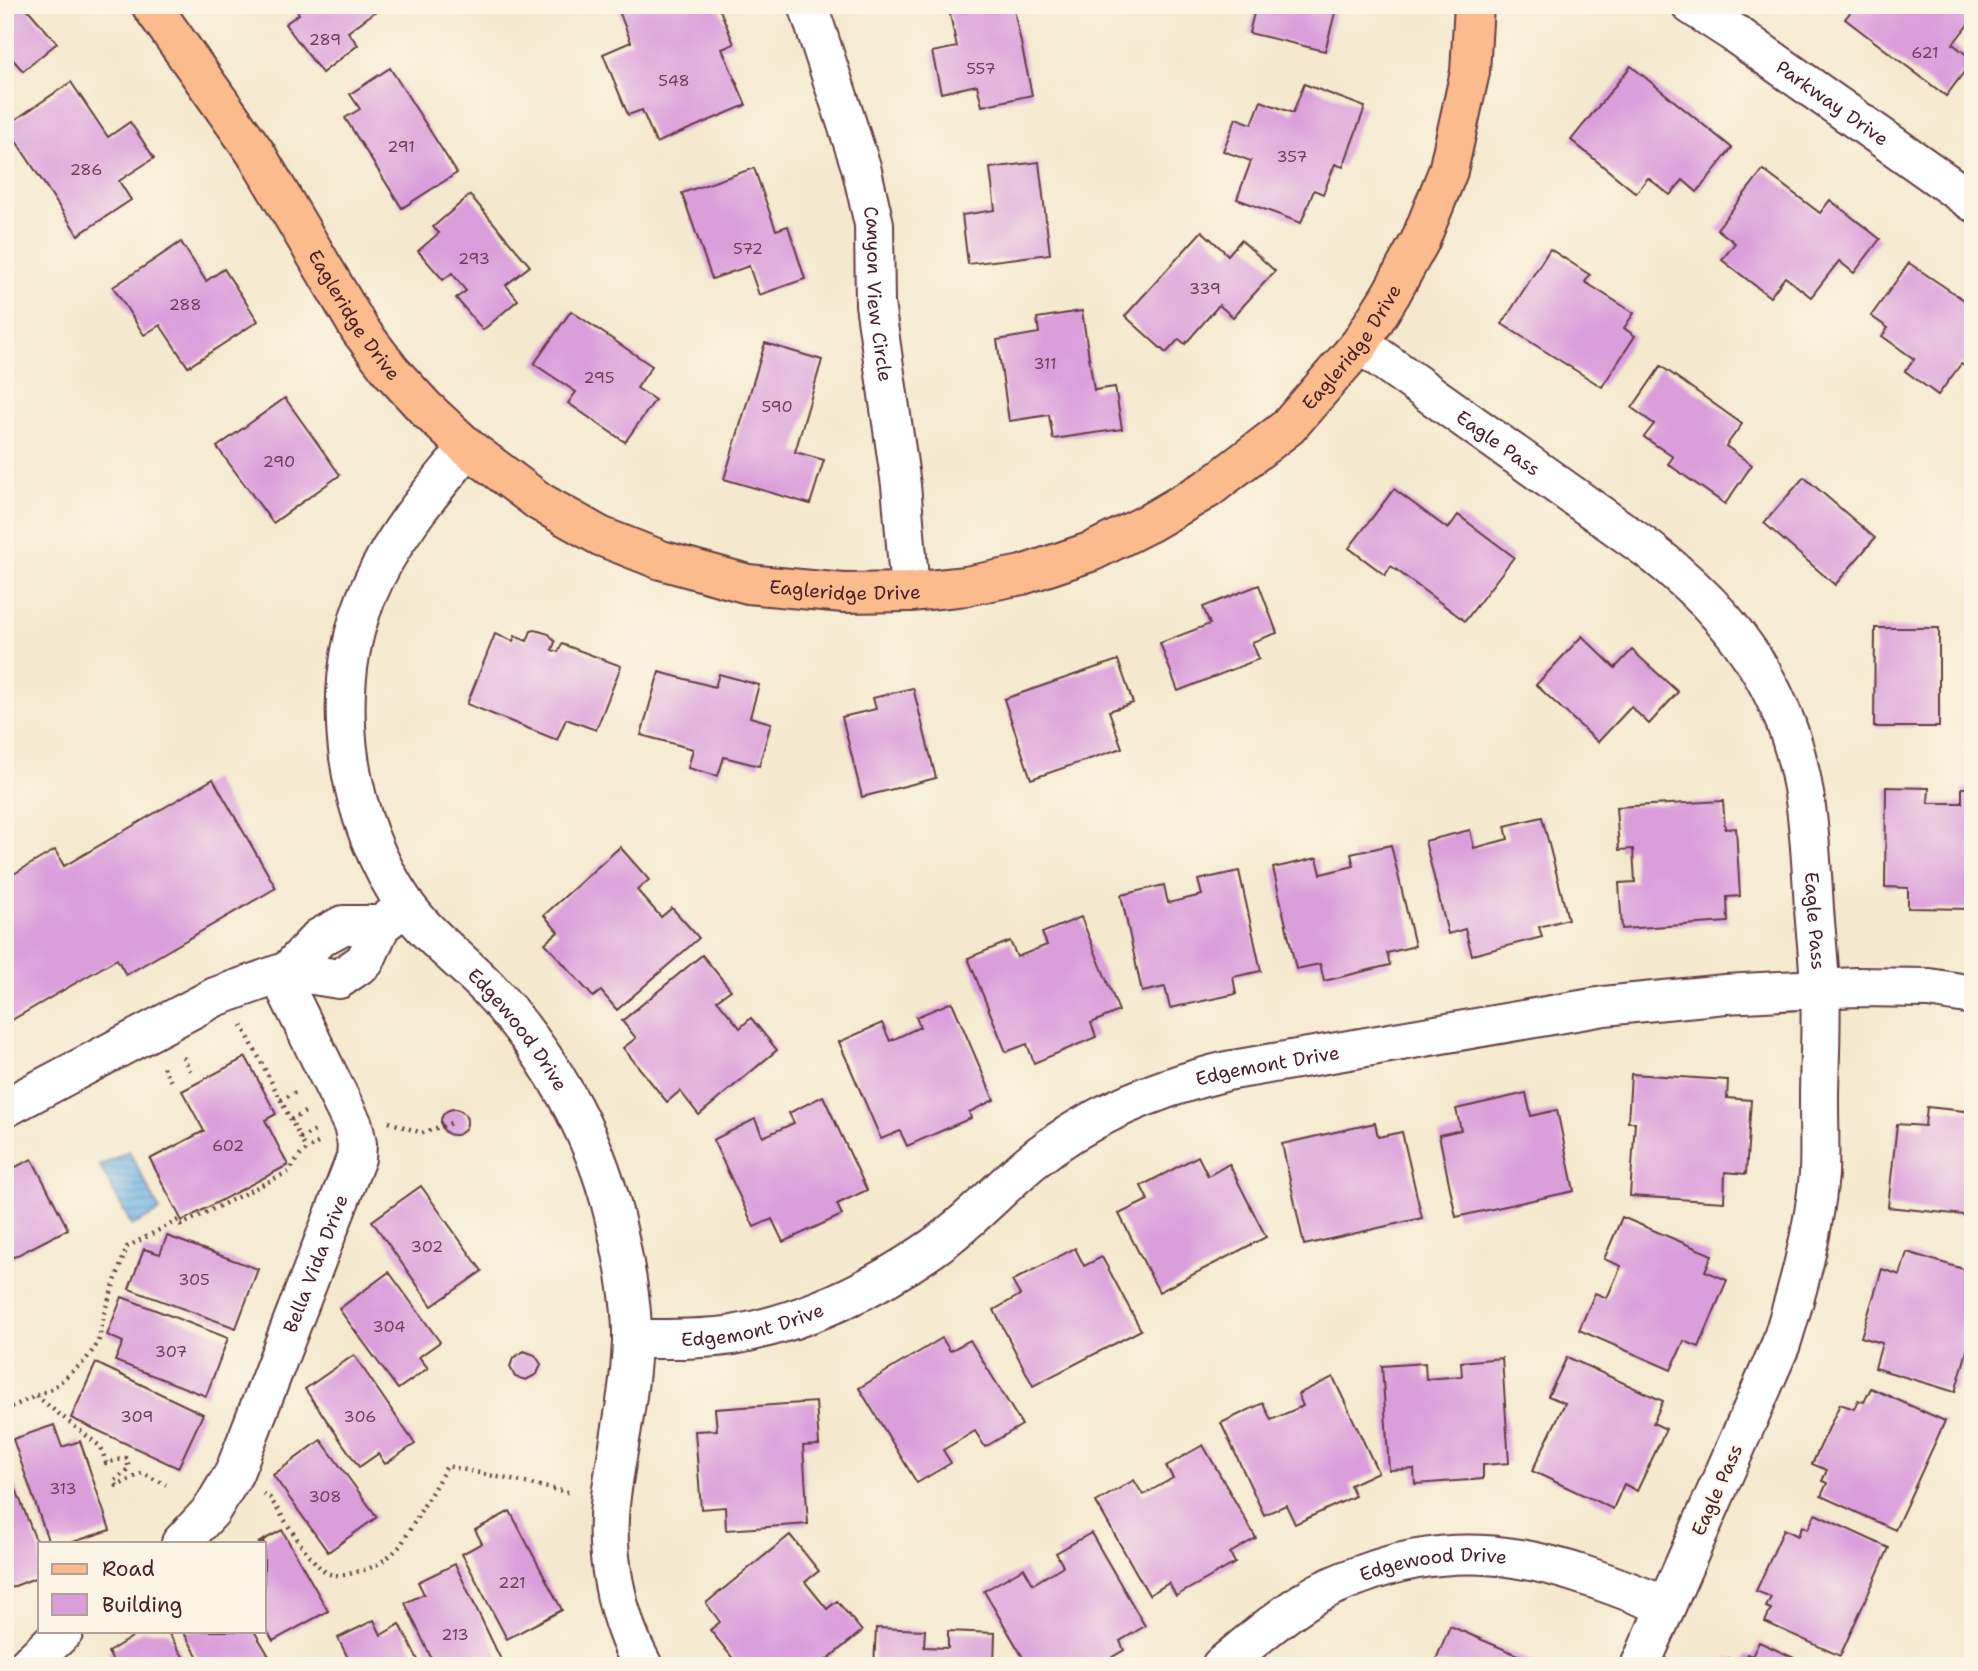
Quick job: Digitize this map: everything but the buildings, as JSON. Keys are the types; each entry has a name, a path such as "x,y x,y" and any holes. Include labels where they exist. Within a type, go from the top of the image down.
{"main road":[{"name":"Eagleridge Drive","path":"151,5 255,152 360,330 391,371 426,409 468,448 540,502 600,536 661,560 748,584 844,593 910,592 966,586 1023,575 1093,551 1149,523 1209,488 1288,426 1360,344 1420,242 1448,171 1470,72 1474,5"}],"street":[{"name":"Canyon View Circle","path":"808,5 861,167 874,224 876,304 906,531 910,592"},
{"name":"Parkway Drive","path":"1691,5 1973,202"},
{"name":"Eagle Pass","path":"1360,344 1681,575 1738,635 1762,671 1795,747 1804,786 1809,822 1820,989 1819,1174 1811,1226 1798,1290 1781,1344 1640,1666"},
{"name":"Edgewood Drive","path":"468,448 412,516 366,599 354,643 348,683 346,724 349,764 358,805 386,871 394,915 434,937 486,987 537,1047 581,1125 614,1215 626,1283 632,1339 628,1401 611,1498 609,1531 612,1568 629,1662"},
{"path":"5,1108 215,997 283,973 339,979 365,961 394,915"},
{"name":"Bella Vida Drive","path":"182,1542 212,1511 234,1473 356,1158 357,1144 353,1125 283,973"},
{"name":"Edgemont Drive","path":"632,1339 731,1335 803,1315 847,1298 933,1248 1034,1159 1104,1114 1146,1094 1227,1070 1604,1006 1725,994 1820,989 1929,988 1973,995"},
{"name":"Edgewood Drive","path":"1221,1666 1308,1599 1343,1581 1384,1566 1429,1556 1475,1553 1564,1567 1666,1606"},
{"path":"27,1666 63,1632"}],"path":[{"path":"238,1018 306,1149"},
{"path":"383,1118 422,1133 454,1122"},
{"path":"5,1410 52,1388 85,1361 98,1343 105,1310 127,1247 178,1220 181,1225 199,1218 290,1171 297,1157 324,1139"},
{"path":"36,1396 101,1447 106,1463 126,1458 129,1468 114,1482 117,1486 142,1473 166,1485"},
{"path":"253,1488 270,1498 314,1560 327,1573 340,1576 373,1568 401,1545 447,1466 572,1493"}],"water":[{"path":"129,1151 160,1211 132,1226 100,1166"}]}
